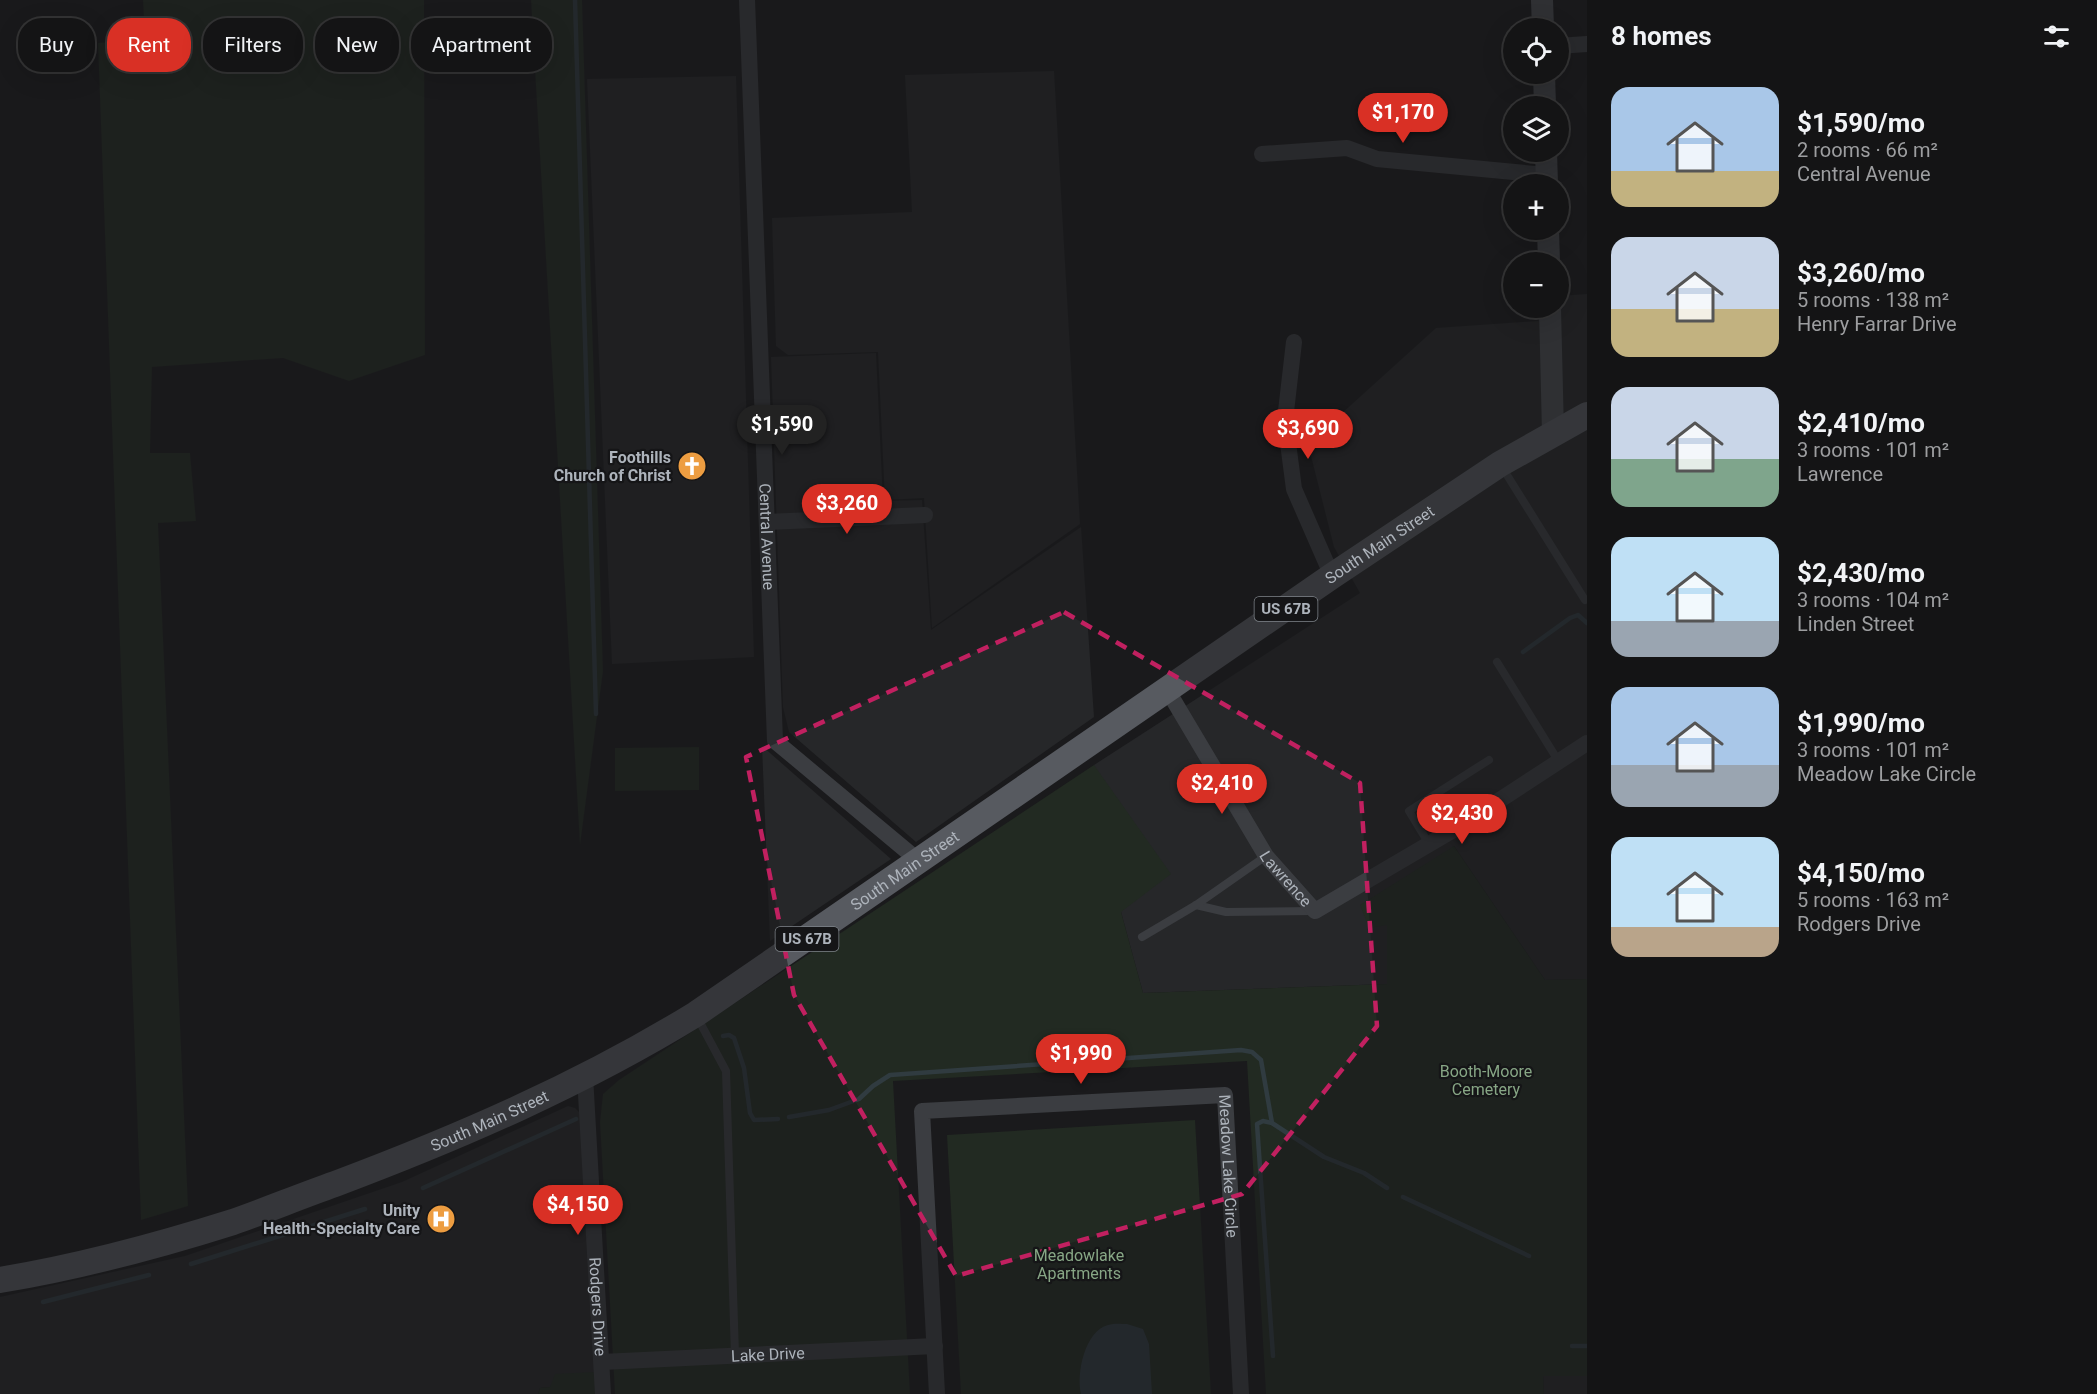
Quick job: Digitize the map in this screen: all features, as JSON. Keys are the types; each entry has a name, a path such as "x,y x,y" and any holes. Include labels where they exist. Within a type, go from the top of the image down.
{"main road":[{"path":"1542,0 1543,18"},
{"path":"1550,318 1553,433"},
{"name":"South Main Street","path":"0,1280 81,1264 235,1221 368,1172 491,1122 646,1045 696,1014 920,861 1332,576 1500,464 1587,415"}],"street":[{"name":"Central Avenue","path":"747,0 775,741 920,861"},
{"path":"1569,45 1587,44"},
{"path":"1262,154 1347,148 1377,159 1503,175"},
{"path":"1294,342 1285,420 1294,489 1332,576"},
{"path":"767,522 926,515"},
{"name":"Lawrence","path":"1168,691 1266,856 1315,911"},
{"path":"1315,911 1429,844 1587,743"},
{"name":"Rodgers Drive","path":"585,1076 603,1394"},
{"name":"Meadow Lake Circle","path":"937,1394 922,1111 1225,1095 1241,1394"},
{"name":"Lake Drive","path":"602,1362 935,1346"}],"lane":[{"path":"1500,464 1585,600"},
{"path":"1497,662 1559,763"},
{"path":"1429,844 1409,812 1489,760"},
{"path":"1142,937 1197,906 1266,856"},
{"path":"1197,906 1226,912 1315,911"},
{"path":"696,1014 726,1071 735,1355"}],"highlighted area":[{"path":"1064,612 1360,783 1377,1026 1242,1194 956,1276 794,995 746,757"}],"shaded area":[{"path":"1054,71 1080,524 932,628 924,498 885,500 878,352 788,355 776,346 772,218 912,212 905,75"},
{"path":"736,76 754,657 612,664 587,79"},
{"path":"1587,294 1587,979 1545,980 1454,846 1387,925 1387,984 1143,993 1121,912 1094,765 1360,593 1334,547 1308,444 1436,328 1538,321 1540,318 1569,318 1569,295"},
{"path":"876,353 883,501 922,500 931,630 1081,527 1094,717 916,842 789,732 783,707 771,357"},
{"path":"762,746 891,859 770,941"},
{"name":"Unity Health-Specialty Care","path":"568,1106 580,1113 595,1372 550,1387 540,1388 538,1394 0,1394 0,1297 185,1256 402,1182"},
{"path":"1127,1324 1143,1329 1149,1344 1152,1394 1081,1394 1081,1365 1093,1335 1108,1325"},
{"path":"1543,1376 1587,1376 1587,1394 1544,1394"}],"green space":[{"path":"143,0 424,0 424,18 411,18 411,72 424,72 425,355 349,381 283,358 152,367 150,453 190,453 196,521 158,523 188,1206 141,1220 98,43 107,42 107,72 191,72 191,18 144,18"},
{"path":"531,0 582,0 603,671 580,845 535,72 552,72 552,18 532,18"},
{"path":"699,747 699,790 615,791 615,748"},
{"name":"Booth-Moore Cemetery","path":"1094,765 1171,874 1121,912 1143,993 1387,984 1387,925 1369,928 1360,905 1454,846 1545,980 1587,979 1587,1376 1543,1376 1544,1394 1266,1394 1247,1061 893,1081 910,1394 615,1394 600,1122 603,1094 619,1080"},
{"name":"Meadowlake Apartments","path":"1195,1120 1211,1394 961,1394 947,1135"},
{"path":"595,1372 596,1394 538,1394 540,1388 550,1387 555,1374"}],"waterway":[{"path":"575,0 596,714"},
{"path":"1523,652 1570,618 1578,615 1587,623"},
{"path":"723,1036 729,1035 734,1038 744,1068 750,1113 754,1120 778,1119"},
{"path":"789,1117 829,1110 859,1099 890,1075 1241,1050 1252,1052 1261,1060 1272,1123"},
{"path":"423,1188 576,1119"},
{"path":"1273,1356 1257,1124 1263,1121 1272,1123 1324,1157 1364,1173 1387,1188"},
{"path":"1403,1197 1529,1256"},
{"path":"191,1264 365,1209"},
{"path":"43,1302 149,1275"},
{"path":"1572,1346 1587,1346"}],"place":[{"name":"Foothills Church of Christ","path":"692,466"},
{"name":"Unity Health-Specialty Care","path":"441,1219"}]}
